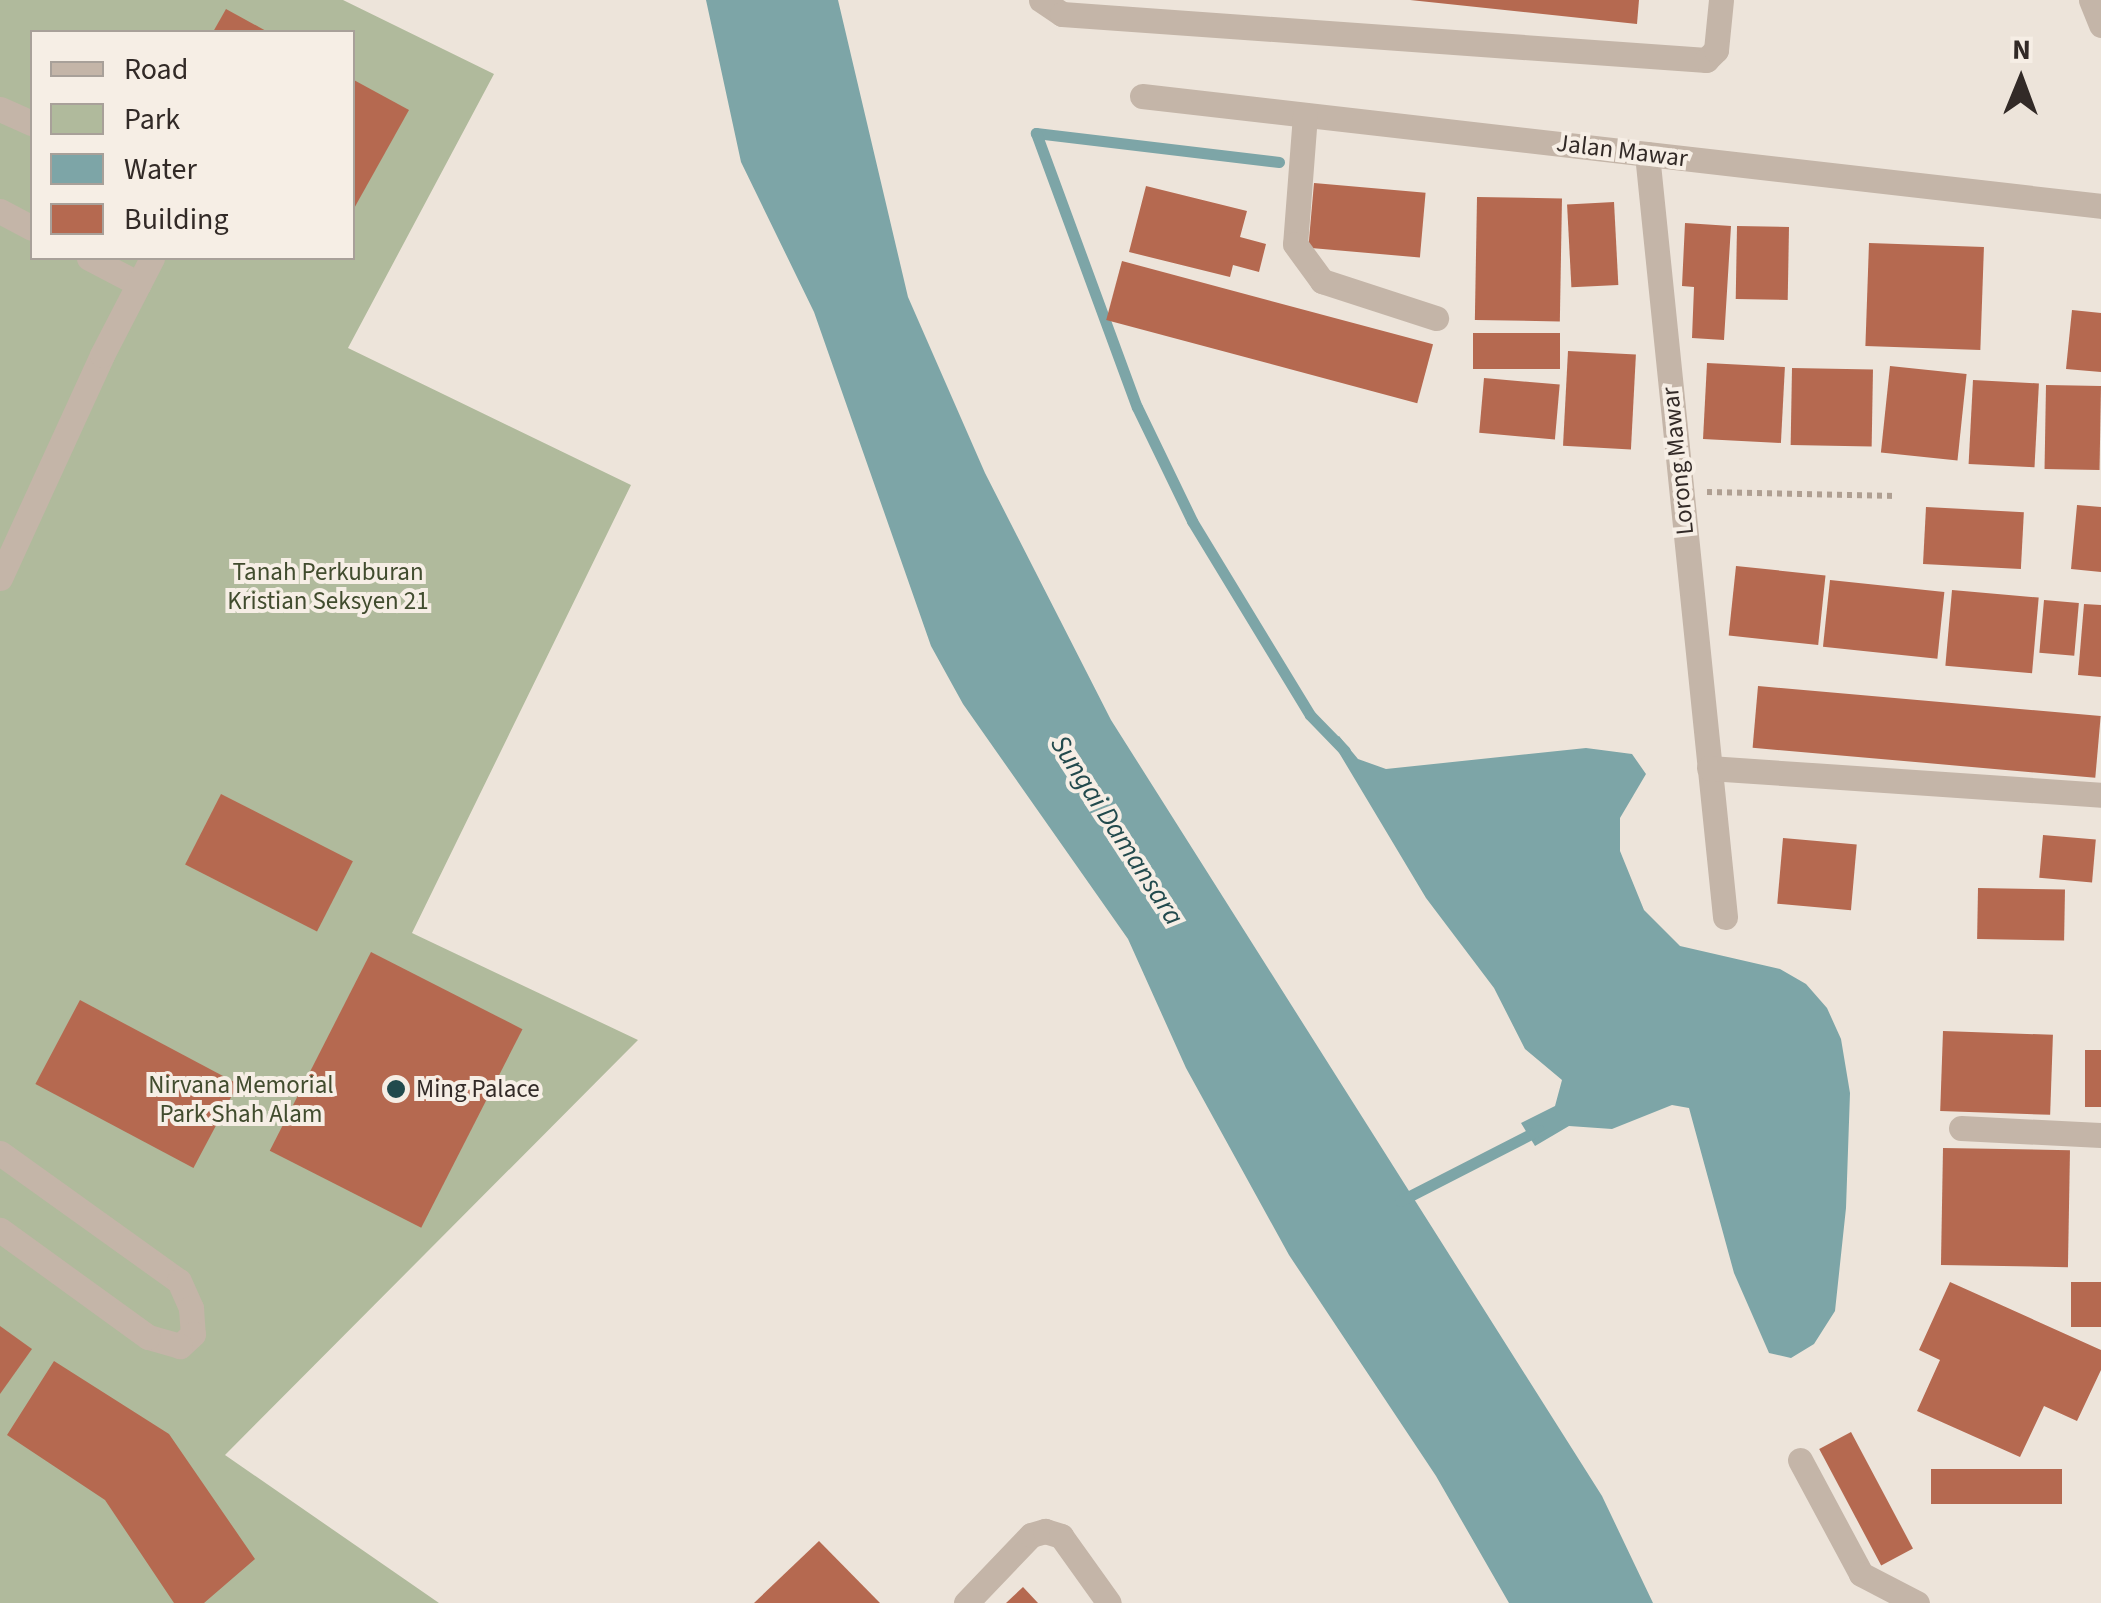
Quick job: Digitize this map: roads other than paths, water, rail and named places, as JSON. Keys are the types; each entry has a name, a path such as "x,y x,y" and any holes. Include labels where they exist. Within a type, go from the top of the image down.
{"street":[{"path":"1041,0 1062,14 1706,60 1716,50 1722,0"},
{"path":"2091,0 2101,24"},
{"name":"Jalan Mawar","path":"1142,96 2101,206"},
{"path":"0,109 30,122"},
{"path":"1305,114 1295,244 1322,281 1436,318"},
{"name":"Lorong Mawar","path":"1648,154 1725,917"},
{"path":"0,211 30,227"},
{"path":"93,260 139,284"},
{"path":"0,578 151,260"},
{"path":"1709,768 2101,795"},
{"path":"1961,1128 2101,1135"},
{"path":"0,1153 179,1281 191,1308 192,1334 180,1346 148,1338 0,1230"},
{"path":"1800,1460 1861,1574 1916,1603"},
{"path":"966,1603 1031,1535 1046,1531 1061,1536 1109,1603"}],"water":[{"name":"Sungai Damansara","path":"706,0 838,0 908,297 985,473 1111,720 1602,1496 1653,1603 1509,1603 1436,1476 1289,1255 1186,1068 1128,939 963,704 931,646 814,312 741,162"},
{"path":"1339,736 1358,759 1386,769 1586,748 1632,754 1646,774 1620,818 1620,851 1644,910 1680,946 1780,969 1806,984 1827,1008 1841,1039 1850,1093 1846,1208 1835,1311 1814,1344 1791,1358 1769,1353 1734,1273 1689,1108 1672,1105 1612,1129 1569,1126 1535,1146 1521,1123 1555,1106 1562,1080 1525,1049 1494,988 1426,898 1332,741"}],"waterway":[{"path":"1279,162 1036,133 1137,407 1192,521 1310,715 1345,751"},
{"path":"1400,1201 1539,1130"}],"place":[{"name":"Ming Palace","path":"396,1089"}],"park label":[{"name":"Tanah Perkuburan Kristian Seksyen 21","path":"328,588"},
{"name":"Nirvana Memorial Park Shah Alam","path":"241,1100"}]}
